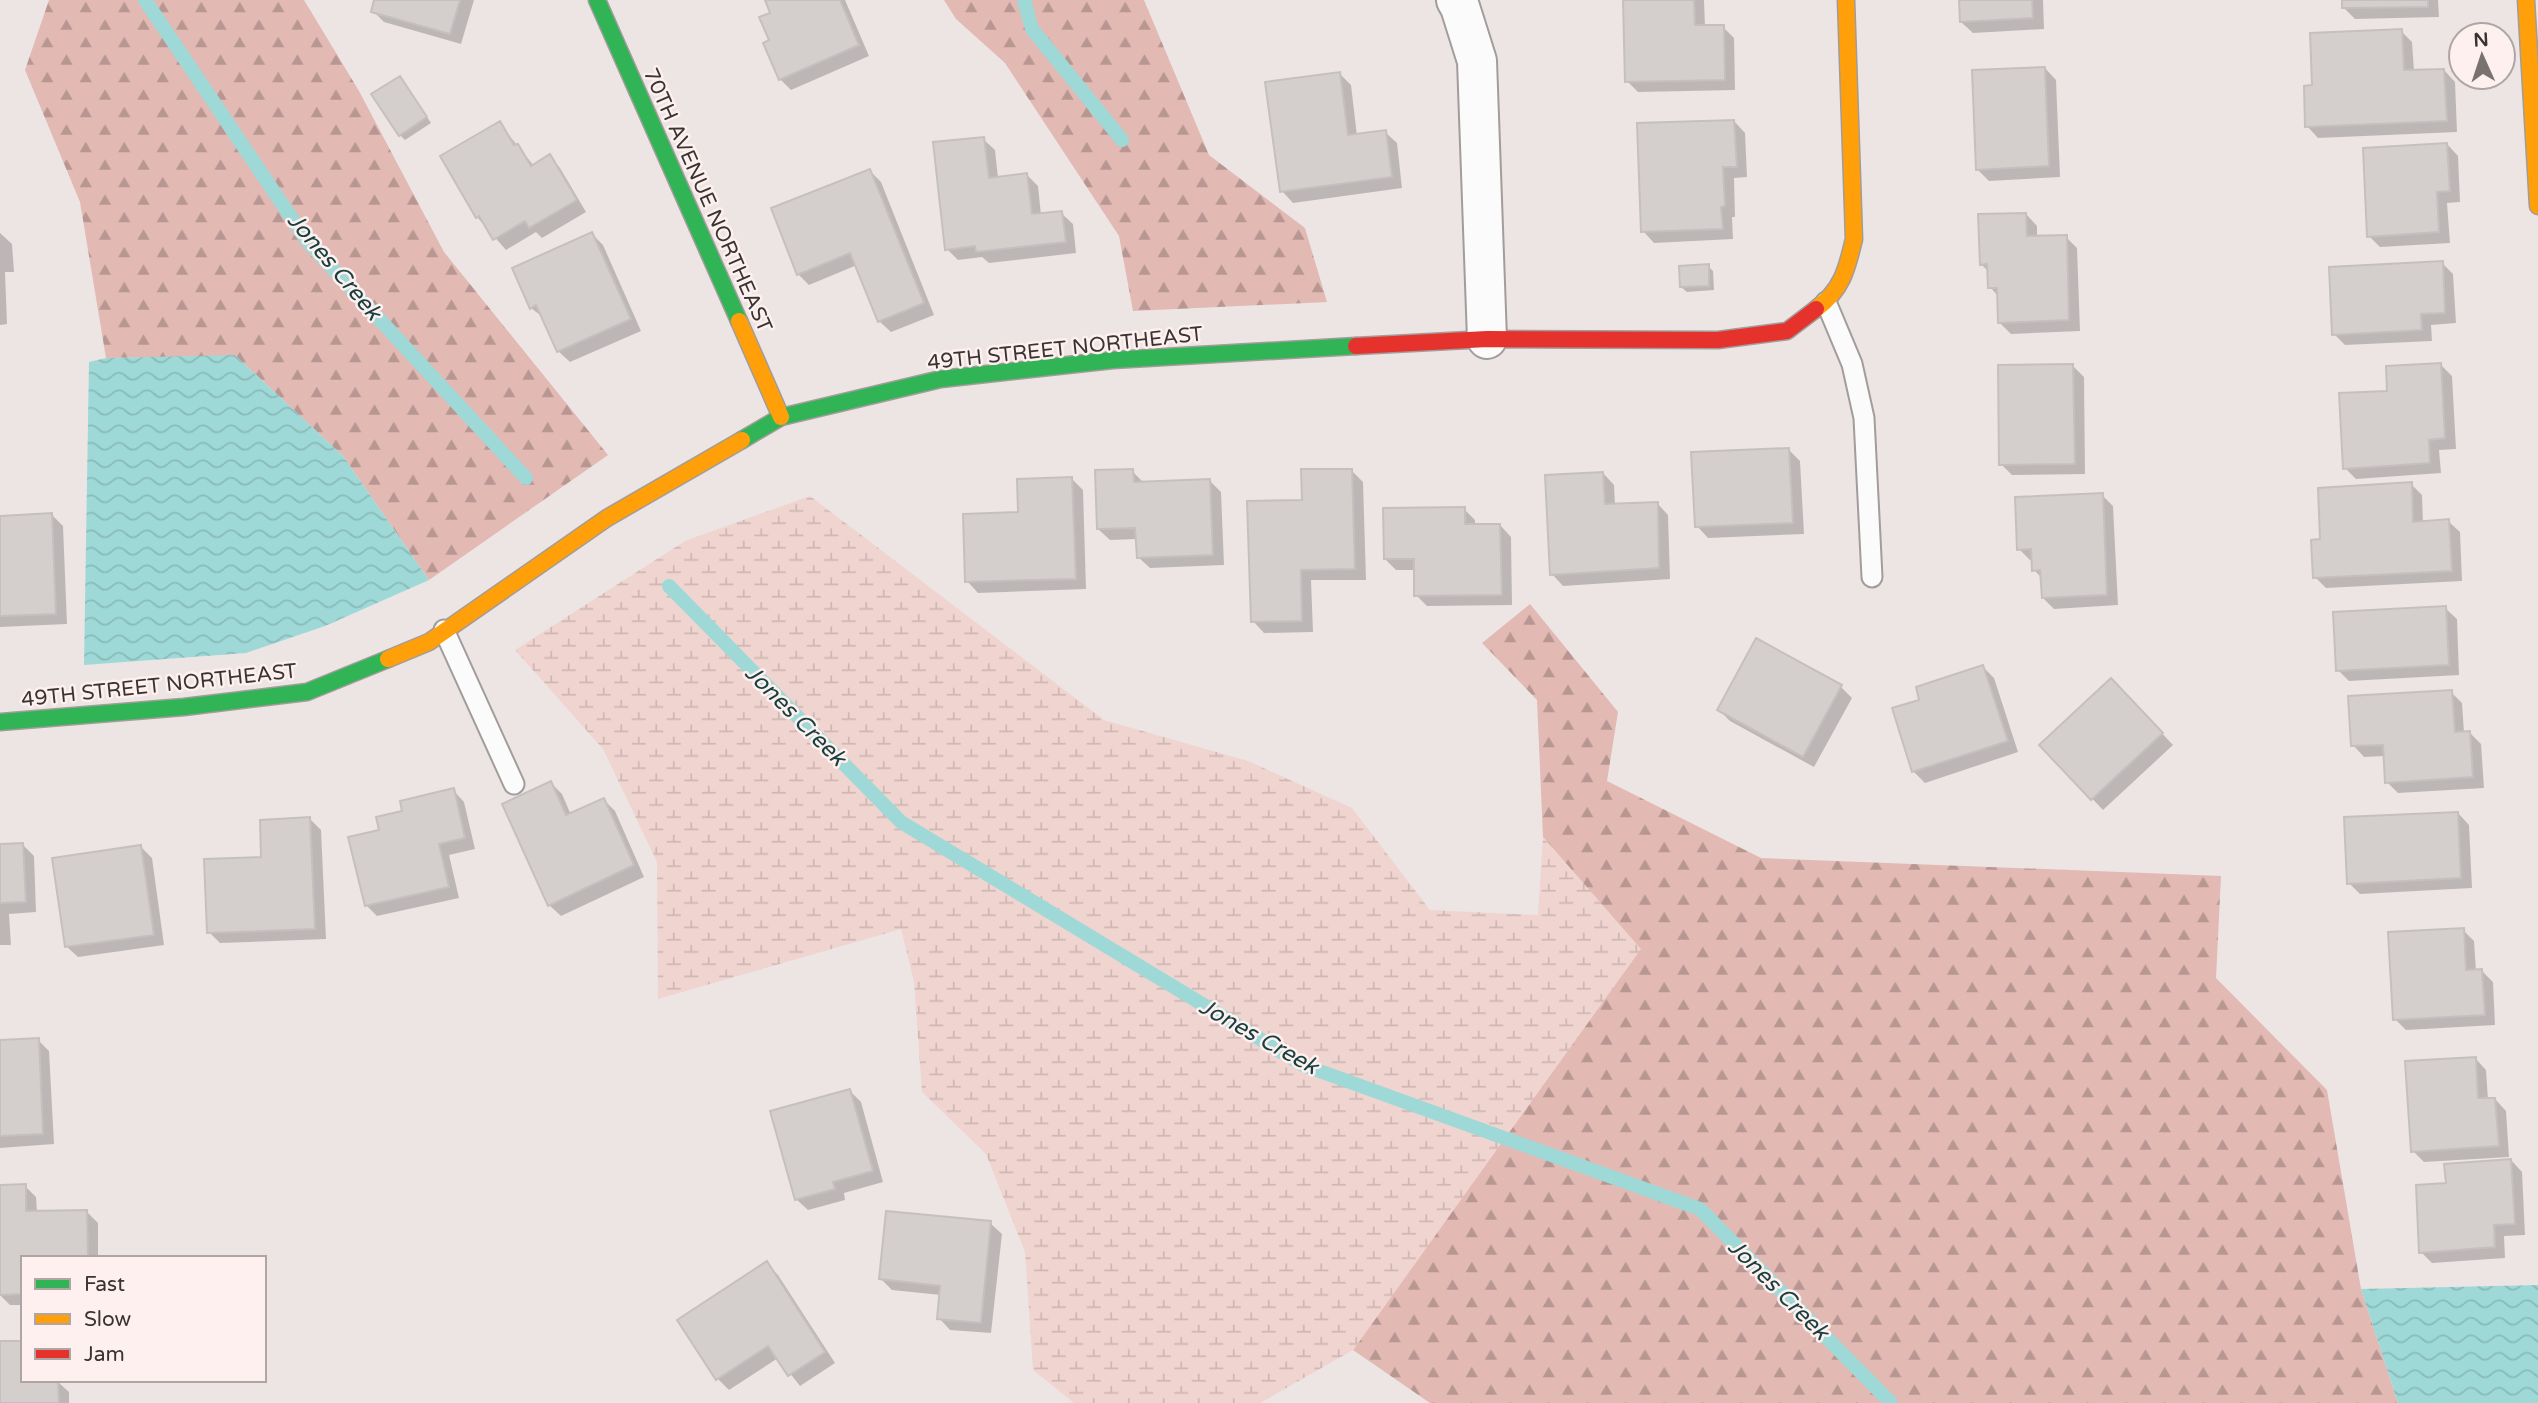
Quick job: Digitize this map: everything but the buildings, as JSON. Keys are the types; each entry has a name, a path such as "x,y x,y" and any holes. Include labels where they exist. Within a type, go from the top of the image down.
{"street":[{"name":"70TH AVENUE NORTHEAST","path":"597,0 781,417"},
{"path":"1456,0 1477,61 1487,339"},
{"name":"49TH STREET NORTHEAST","path":"0,722 184,707 307,692 429,642 607,518 781,417 941,379 1113,360 1487,339 1718,340 1787,331 1826,302 1845,276 1854,239 1846,0"},
{"path":"2526,0 2538,206"}],"lane":[{"path":"1826,302 1852,364 1862,408 1872,577"},
{"path":"444,630 514,784"}],"green space":[{"path":"49,0 304,0 359,91 444,252 608,455 429,580 343,456 236,356 106,358 80,202 25,70"},
{"path":"944,0 1144,0 1209,155 1305,228 1327,302 1133,311 1119,236 1005,63 956,19"},
{"path":"810,496 1104,720 1248,761 1352,808 1430,910 1538,915 1543,837 1641,949 1353,1350 1260,1403 1074,1403 1033,1370 1025,1252 986,1154 922,1092 914,982 901,929 658,999 657,862 603,749 515,650 685,541"},
{"path":"1530,604 1618,712 1607,781 1761,858 2221,876 2216,978 2327,1090 2361,1289 2398,1403 1430,1403 1353,1350 1640,949 1543,837 1537,700 1482,643"}],"water":[{"path":"235,355 343,456 429,580 325,626 246,653 84,665 89,362 106,358"},
{"path":"2538,1285 2538,1403 2398,1403 2361,1289"}],"waterway":[{"name":"Jones Creek","path":"145,0 307,241 526,478"},
{"path":"1024,0 1032,29 1122,140"},
{"name":"Jones Creek","path":"669,586 901,822 1303,1065 1700,1209 1891,1403"}],"traffic: fast":[{"path":"597,0 739,321"},
{"path":"742,440 781,417 941,379 1113,360 1356,346"},
{"path":"0,722 184,707 307,692 388,659"}],"traffic: slow":[{"path":"1816,309 1838,286 1854,239 1846,0"},
{"path":"2526,0 2538,206"},
{"path":"739,321 781,417"},
{"path":"388,659 429,642 607,518 742,440"}],"traffic: jam":[{"path":"1356,346 1487,339 1718,340 1787,331 1816,309"}]}
